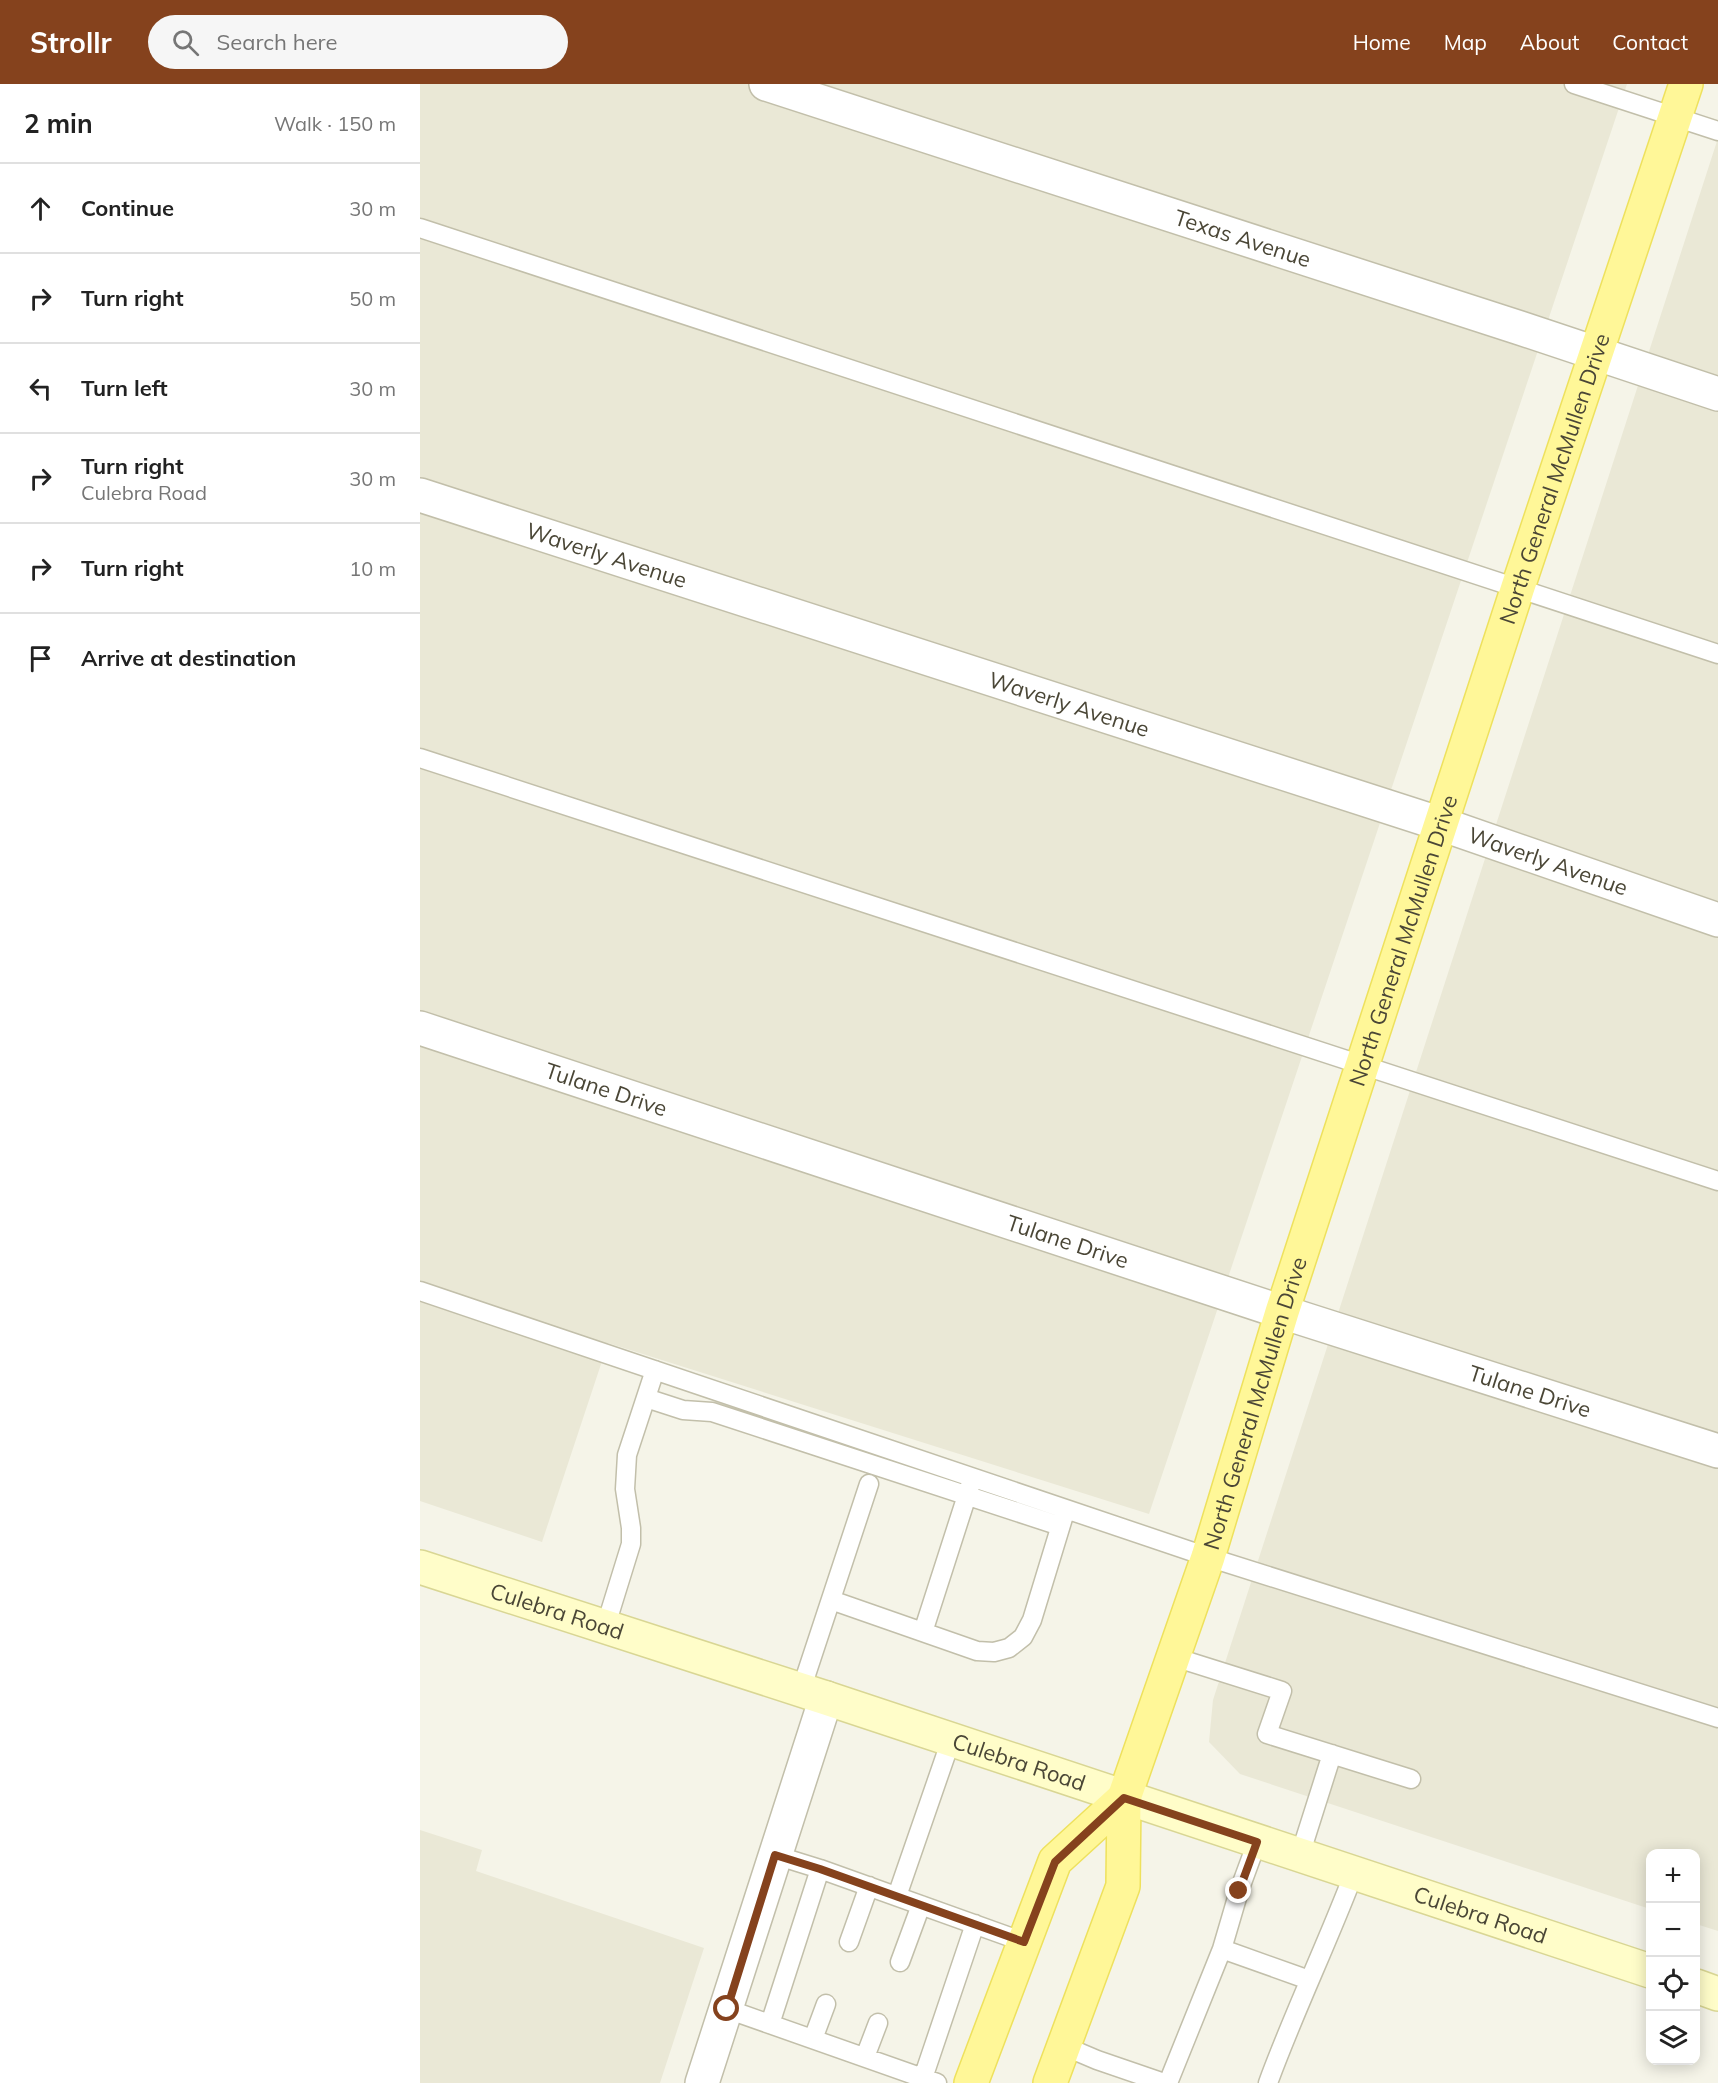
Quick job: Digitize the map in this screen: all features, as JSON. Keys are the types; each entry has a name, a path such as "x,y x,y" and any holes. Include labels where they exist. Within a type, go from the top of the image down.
{"main road":[{"name":"North General McMullen Drive","path":"1050,2083 1123,1886 1124,1798 1208,1557 1282,1312 1518,587 1686,84"},
{"name":"Culebra Road","path":"420,1568 813,1694 1646,1970"},
{"name":"North General McMullen Drive","path":"971,2083 1055,1862 1124,1798"},
{"path":"1700,1988 1718,1994"}],"street":[{"name":"Texas Avenue","path":"766,84 1718,394"},
{"name":"Waverly Avenue","path":"420,495 1441,824 1718,920"},
{"name":"Tulane Drive","path":"420,1028 1282,1312 1718,1451"},
{"path":"702,2083 775,1855 813,1694"}],"lane":[{"path":"1574,84 1718,131"},
{"path":"420,228 1718,654"},
{"path":"420,758 1718,1181"},
{"path":"420,1291 1208,1557 1718,1718"},
{"path":"606,1628 631,1545 631,1528 625,1489 627,1455 655,1370"},
{"path":"646,1398 683,1410 712,1412 1060,1526"},
{"path":"923,1632 973,1477"},
{"path":"813,1694 831,1600 869,1484"},
{"path":"831,1600 977,1651 994,1652 1009,1648 1023,1637 1032,1620 1065,1508"},
{"path":"1174,1657 1282,1691 1267,1734 1411,1779"},
{"path":"897,1896 951,1740"},
{"path":"1300,1855 1332,1754"},
{"path":"1064,2046 1097,2060 1166,2083 1222,1949 1239,1891 1257,1842"},
{"path":"775,1855 1024,1942"},
{"path":"770,2024 820,1869"},
{"path":"1268,2083 1354,1873"},
{"path":"849,1942 868,1886"},
{"path":"900,1962 921,1905"},
{"path":"727,2009 865,2057 917,2079 975,1924"},
{"path":"1222,1949 1309,1980"},
{"path":"813,2039 826,2004"},
{"path":"865,2057 878,2023"}],"shaded area":[{"path":"420,84 1627,84 1149,1514 608,1343 542,1542 420,1501"},
{"path":"1718,138 1718,1931 1700,1925 1700,1849 1646,1849 1646,1908 1240,1774 1209,1742 1213,1700"},
{"path":"420,1830 482,1850 476,1871 704,1948 660,2083 420,2083"}],"route":[{"path":"727,2009 775,1855 1024,1942 1055,1862 1124,1798 1257,1842 1239,1891"}]}
